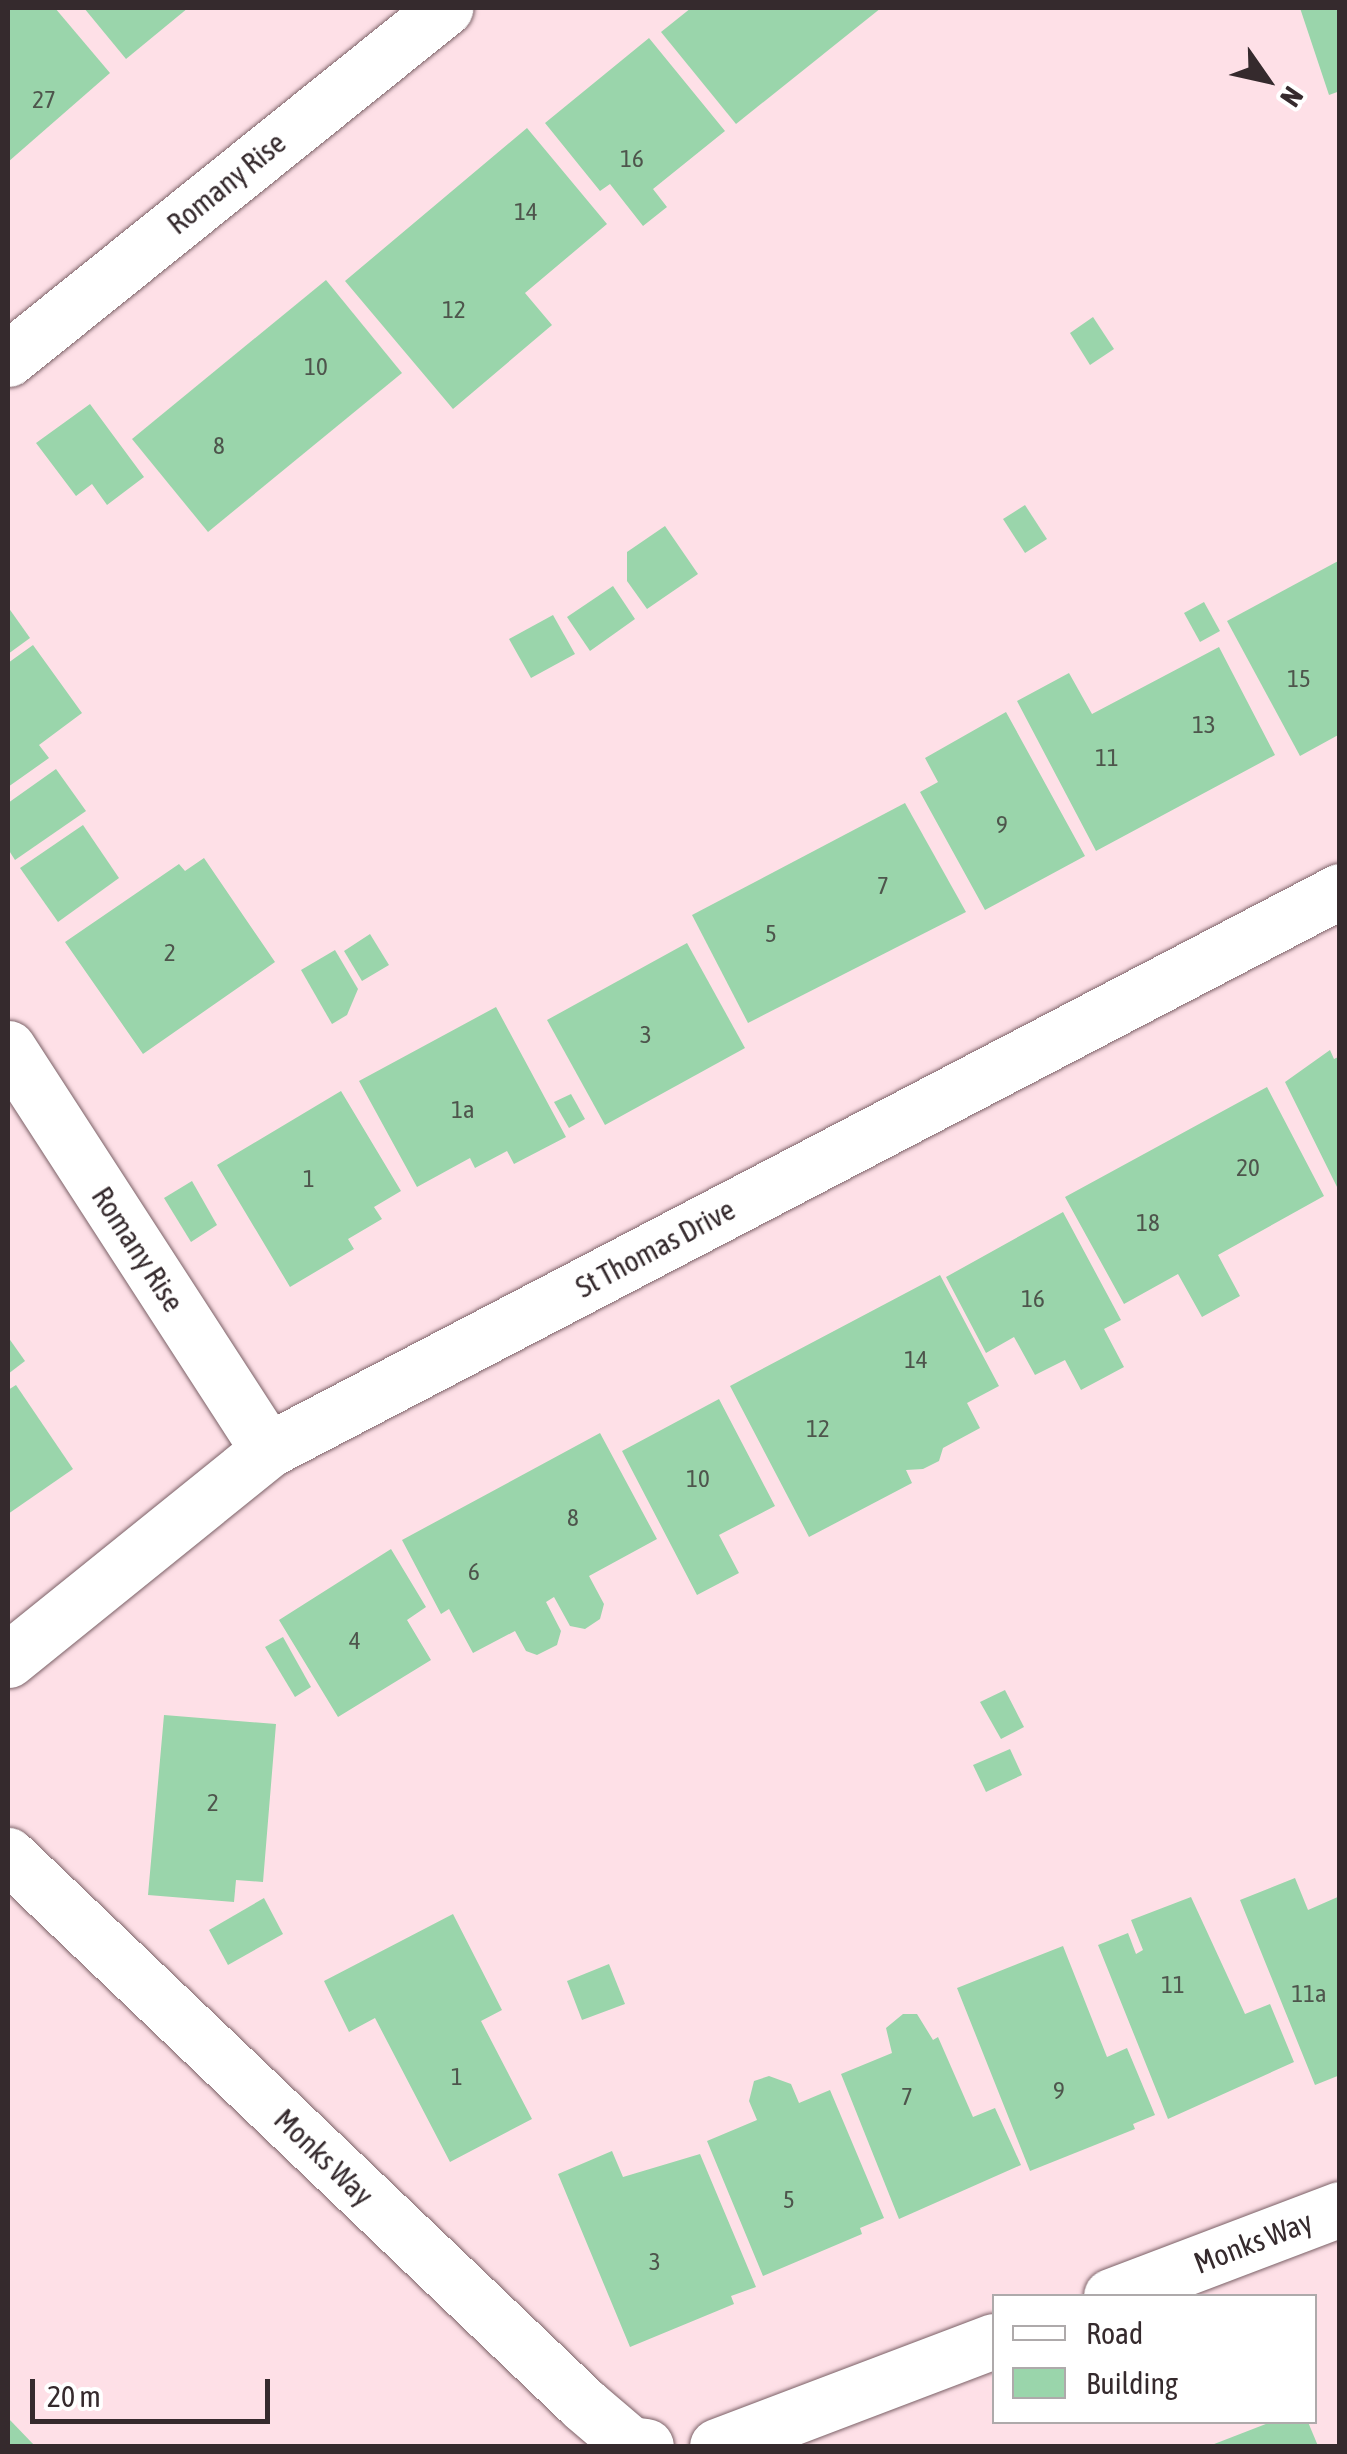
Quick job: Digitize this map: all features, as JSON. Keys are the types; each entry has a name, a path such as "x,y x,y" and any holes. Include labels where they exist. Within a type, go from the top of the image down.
{"street":[{"name":"Romany Rise","path":"8,358 445,8"},
{"name":"St Thomas Drive","path":"8,1660 268,1450 1340,890"},
{"name":"Romany Rise","path":"8,1048 268,1450"},
{"name":"Monks Way","path":"8,1855 583,2404 630,2444 646,2446"},
{"name":"Monks Way","path":"1116,2294 1340,2210"},
{"path":"716,2446 992,2342"}],"building":[{"path":"8,8 55,8 110,73 8,162"},
{"path":"84,8 188,8 126,59"},
{"path":"691,8 881,8 736,124 661,32"},
{"path":"1300,8 1340,8 1340,91 1329,95"},
{"path":"649,38 725,131 653,189 667,207 643,226 610,184 600,191 545,123"},
{"path":"527,128 607,224 525,293 552,325 453,409 345,281"},
{"path":"326,280 402,373 208,532 132,439"},
{"path":"1093,317 1114,349 1090,365 1070,333"},
{"path":"90,404 144,477 107,505 92,484 76,496 36,443"},
{"path":"1025,505 1047,539 1025,553 1003,519"},
{"path":"665,526 698,574 647,609 627,581 627,552"},
{"path":"1340,560 1340,734 1300,756 1227,621"},
{"path":"613,586 635,619 590,651 567,617"},
{"path":"1204,602 1220,631 1200,642 1184,613"},
{"path":"8,607 30,638 8,654"},
{"path":"553,615 575,654 531,678 509,639"},
{"path":"33,645 82,713 39,745 49,758 8,787 8,663"},
{"path":"1219,647 1275,755 1096,851 1017,701 1069,673 1092,714"},
{"path":"1006,712 1085,856 985,910 920,792 938,782 925,758"},
{"path":"56,769 86,811 15,860 8,849 8,803"},
{"path":"905,803 966,912 748,1023 692,915"},
{"path":"83,825 119,878 58,922 20,868"},
{"path":"204,858 275,962 143,1054 65,942 179,864 185,871"},
{"path":"370,934 389,965 362,981 344,951"},
{"path":"687,943 745,1048 605,1125 547,1020"},
{"path":"335,950 358,989 347,1015 332,1024 301,970"},
{"path":"496,1007 566,1137 514,1164 507,1151 475,1168 470,1158 417,1187 359,1081"},
{"path":"1330,1050 1334,1059 1340,1056 1340,1193 1285,1082"},
{"path":"1267,1087 1324,1196 1218,1255 1240,1296 1202,1317 1178,1274 1124,1304 1065,1197"},
{"path":"341,1091 401,1191 374,1207 382,1219 348,1239 354,1249 290,1287 217,1165"},
{"path":"571,1094 585,1119 569,1128 554,1102"},
{"path":"192,1181 217,1225 191,1242 164,1198"},
{"path":"1063,1212 1121,1320 1104,1329 1124,1367 1081,1390 1065,1360 1035,1375 1014,1337 986,1353 946,1277"},
{"path":"940,1275 999,1386 967,1403 980,1428 943,1448 939,1461 923,1469 906,1470 912,1483 809,1537 730,1386"},
{"path":"8,1337 25,1361 8,1374"},
{"path":"16,1385 73,1469 8,1514 8,1390"},
{"path":"719,1399 775,1506 719,1535 739,1573 697,1595 622,1451"},
{"path":"600,1433 657,1539 589,1576 604,1604 600,1619 585,1629 570,1626 554,1597 546,1602 561,1631 557,1645 537,1655 526,1651 515,1631 473,1653 449,1609 441,1614 402,1540"},
{"path":"391,1549 426,1607 407,1620 431,1660 338,1717 279,1620"},
{"path":"283,1637 311,1687 295,1697 265,1647"},
{"path":"1005,1690 1024,1727 1001,1739 980,1702"},
{"path":"164,1715 276,1724 263,1882 236,1880 234,1902 148,1895"},
{"path":"1010,1749 1022,1775 986,1792 973,1765"},
{"path":"1295,1878 1308,1910 1340,1896 1340,2075 1315,2085 1240,1900"},
{"path":"1191,1897 1245,2014 1270,2004 1294,2062 1168,2119 1098,1945 1128,1933 1136,1954 1143,1950 1131,1920"},
{"path":"264,1898 283,1934 228,1965 209,1930"},
{"path":"453,1914 502,2010 481,2021 532,2119 450,2162 375,2018 349,2032 324,1981"},
{"path":"1063,1946 1107,2057 1127,2048 1155,2115 1133,2124 1135,2129 1030,2171 957,1988"},
{"path":"609,1964 625,2004 582,2020 567,1981"},
{"path":"903,2014 917,2014 933,2040 938,2037 973,2117 995,2108 1021,2165 899,2219 841,2074 892,2053 886,2028"},
{"path":"769,2076 791,2084 799,2103 830,2090 884,2218 860,2228 862,2234 763,2276 707,2141 757,2120 749,2101 754,2081"},
{"path":"612,2151 623,2177 700,2154 756,2287 731,2296 734,2304 630,2347 558,2174"},
{"path":"8,2418 35,2446 8,2446"},
{"path":"1266,2424 1309,2424 1318,2446 1209,2446"}]}
